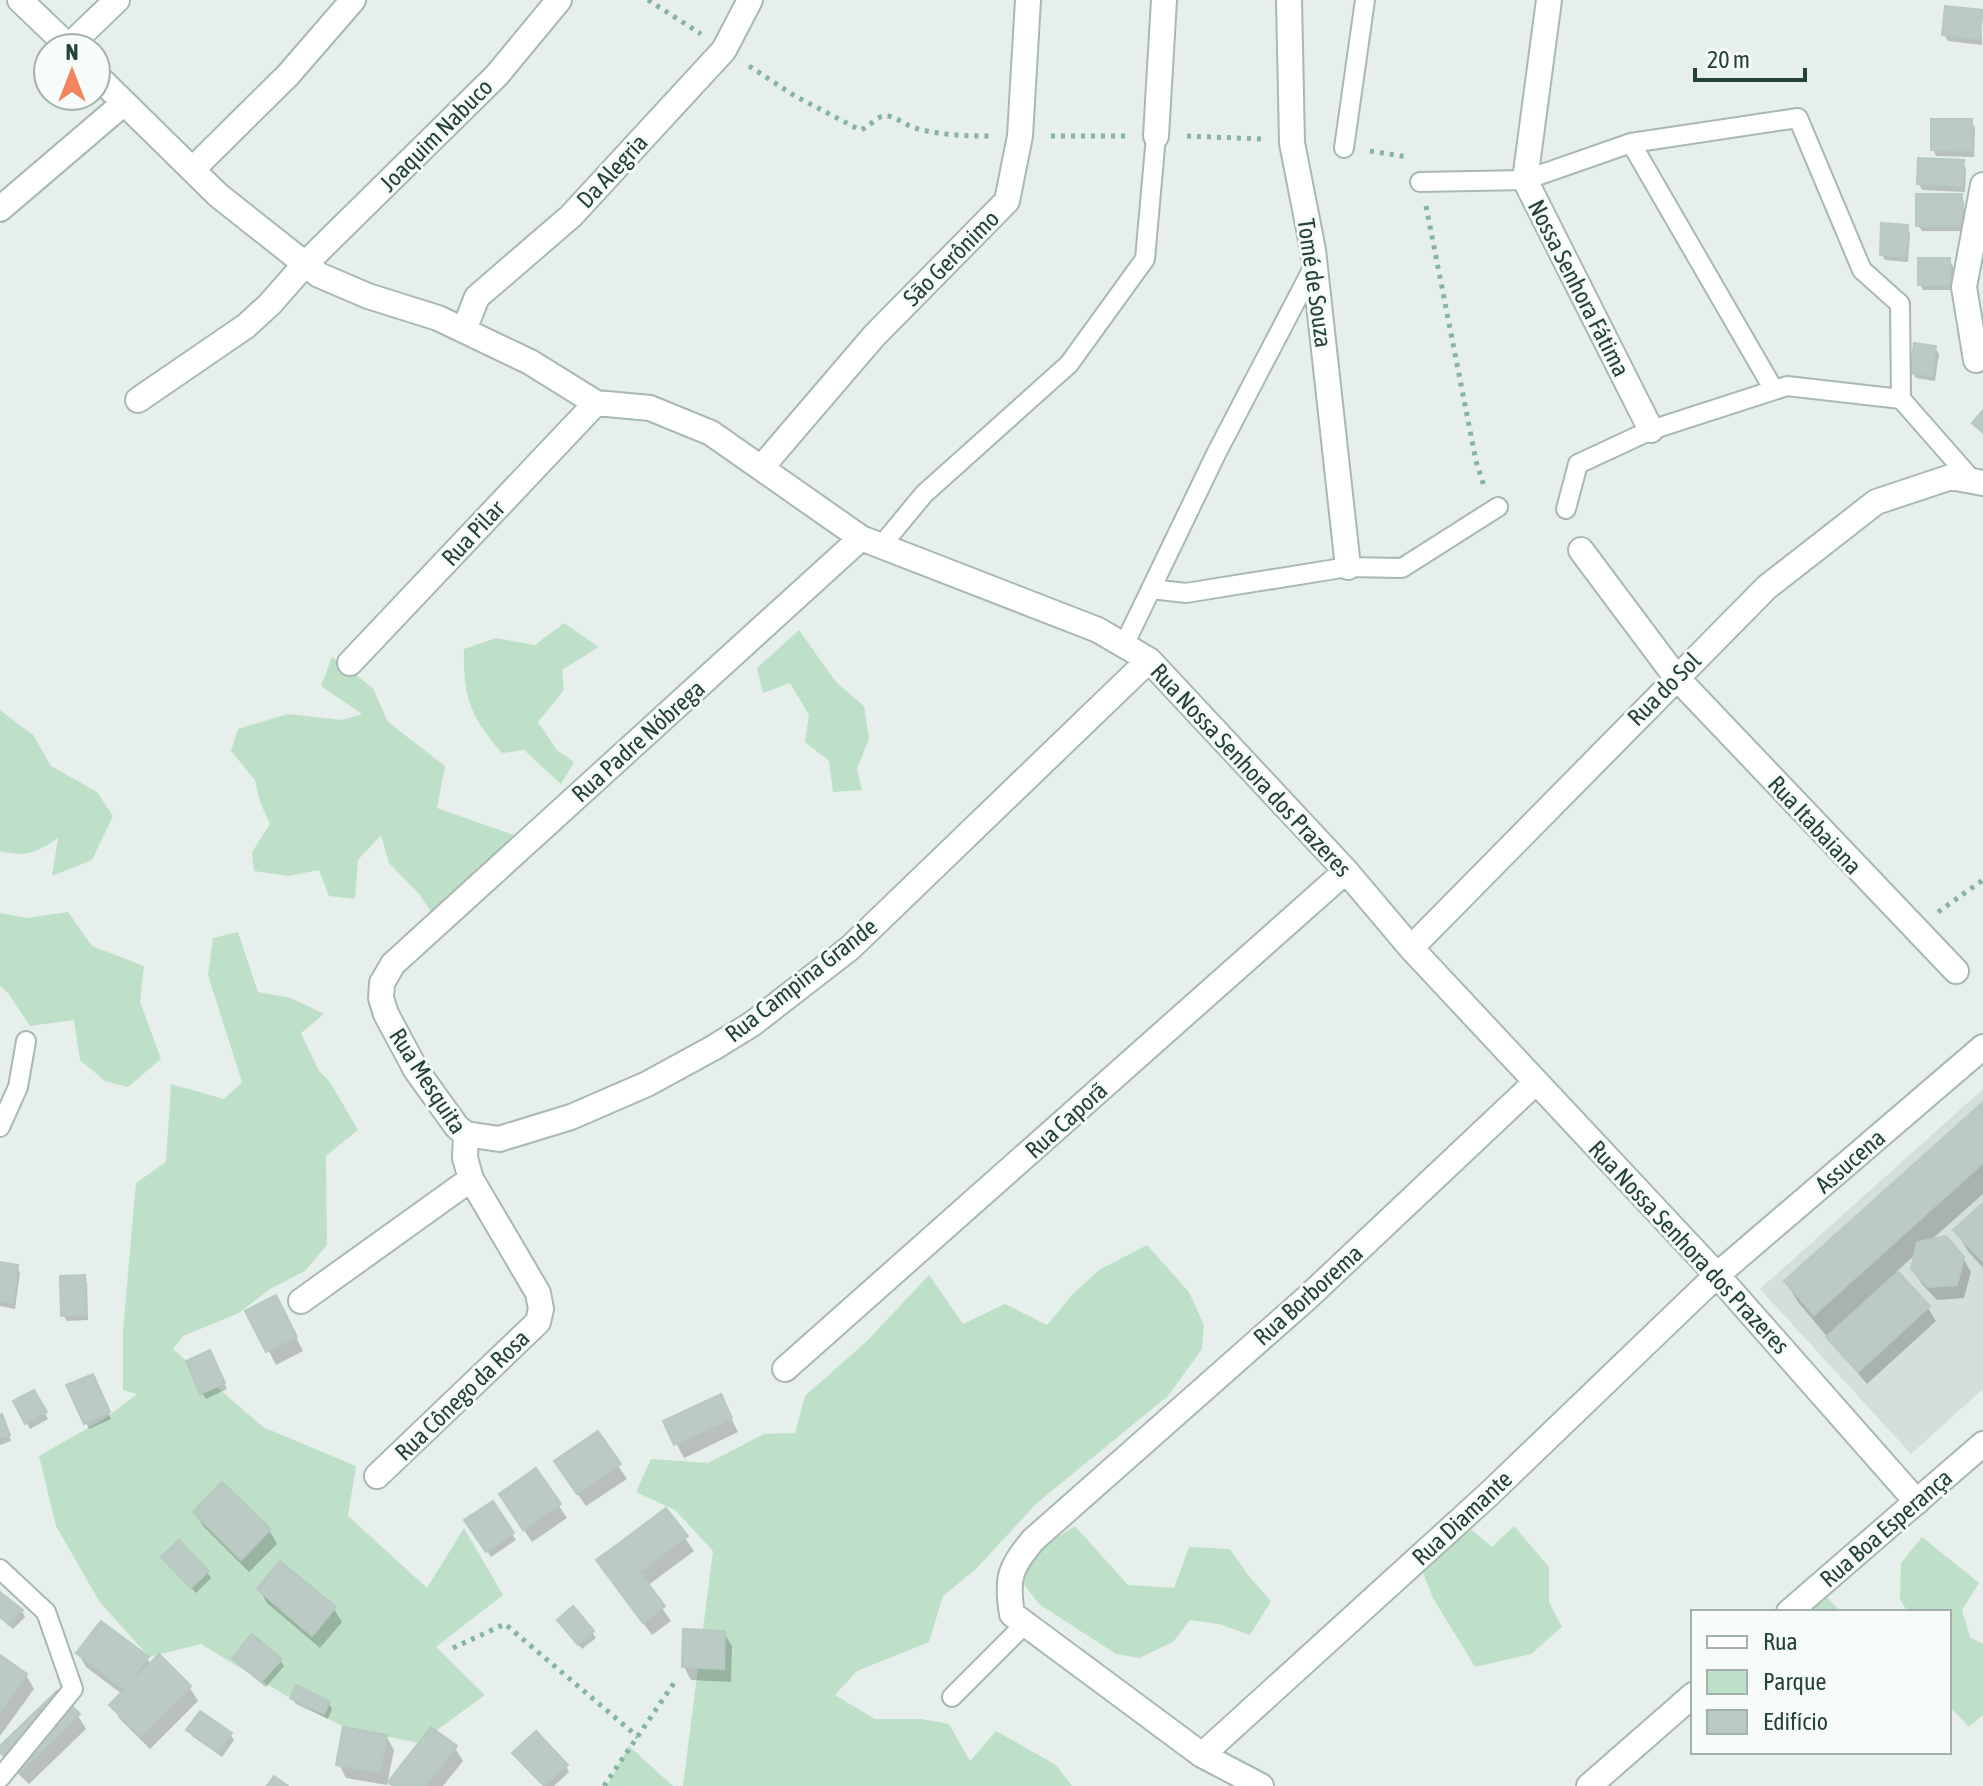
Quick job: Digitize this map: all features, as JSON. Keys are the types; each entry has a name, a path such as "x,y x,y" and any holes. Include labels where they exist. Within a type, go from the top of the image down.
{"street":[{"path":"20,0 53,32"},
{"path":"84,32 117,0"},
{"path":"193,169 288,75 353,0"},
{"name":"Joaquim Nabuco","path":"138,400 246,326 497,75 559,0"},
{"name":"Da Alegria","path":"464,330 477,297 571,216 724,50 750,0"},
{"name":"São Gerônimo","path":"761,468 874,336 1007,201 1020,136 1028,0"},
{"path":"1156,136 1164,0"},
{"name":"Tomé de Souza","path":"1289,0 1292,143 1314,266 1348,567"},
{"name":"Nossa Senhora Fátima","path":"1549,0 1525,180 1651,430"},
{"name":"Rua Nossa Senhora dos Prazeres","path":"112,91 218,195 319,275 464,330 530,362 596,403 650,408 711,433 871,542 1098,630 1149,660 1346,871 1411,948 1717,1275 1917,1502"},
{"path":"0,209 124,103"},
{"path":"1976,360 1964,287 1974,279 1983,185"},
{"name":"Rua Pilar","path":"350,663 596,403"},
{"name":"Rua do Sol","path":"1411,948 1767,587 1876,502 1969,480"},
{"name":"Rua Padre Nóbrega","path":"414,943 871,542"},
{"name":"Rua Itabaiana","path":"1581,550 1676,677 1956,971"},
{"name":"Rua Campina Grande","path":"466,1134 499,1139 571,1117 647,1084 752,1024 850,948 1149,660"},
{"name":"Rua Caporã","path":"785,1369 1346,871"},
{"name":"Rua Mesquita","path":"414,943 393,964 382,983 381,998 386,1014 416,1070 457,1127 466,1134 465,1158 471,1179 538,1293 541,1309"},
{"name":"Assucena","path":"1717,1275 1983,1047"},
{"name":"Rua Borborema","path":"1025,1624 1012,1614 1008,1590 1013,1565 1033,1540 1308,1297 1536,1082"},
{"path":"301,1301 471,1179"},
{"name":"Rua Diamante","path":"1202,1755 1489,1494 1717,1275"},
{"name":"Rua Cônego da Rosa","path":"377,1476 538,1322 541,1309"},
{"name":"Rua Boa Esperança","path":"1791,1610 1983,1444"},
{"path":"1025,1624 1202,1755 1261,1786"},
{"path":"1589,1786 1691,1697"}],"lane":[{"path":"1344,148 1365,0"},
{"path":"1420,182 1525,180 1631,143 1798,118 1862,270 1900,304 1901,399 1969,480"},
{"path":"871,542 1069,364 1145,259 1156,136"},
{"path":"1631,143 1774,390"},
{"path":"1124,645 1216,454 1314,266"},
{"path":"1566,509 1578,464 1651,430 1787,386 1901,399"},
{"path":"1151,589 1186,593 1348,567 1402,568 1498,507"},
{"path":"0,1127 18,1087 26,1041"},
{"path":"0,1569 46,1612 73,1689 0,1778"},
{"path":"952,1697 1025,1624"}],"path":[{"path":"648,0 795,96 853,129 866,129 878,118 888,116 913,127 949,135 1241,136 1292,143"},
{"path":"1344,148 1410,158 1420,182 1476,461 1489,499 1498,507"},
{"path":"1914,929 1983,880"},
{"path":"453,1648 505,1624 638,1737"},
{"path":"604,1786 674,1683"}],"shaded area":[{"path":"1983,1089 1983,1389 1911,1454 1760,1289"}],"green space":[{"path":"564,623 599,647 562,670 564,690 538,722 557,750 574,762 561,784 524,750 502,753 482,728 467,693 464,649 496,638 535,645"},
{"path":"799,630 836,682 864,706 869,739 857,769 862,790 833,792 829,761 805,742 809,715 790,683 763,693 757,668"},
{"path":"332,657 373,688 388,722 445,766 437,808 522,838 435,917 419,894 389,863 381,835 358,860 355,899 329,896 319,870 288,876 254,871 252,852 270,824 255,780 231,751 238,729 288,714 342,720 362,714 321,686"},
{"path":"0,710 33,735 51,766 97,792 113,816 92,860 52,876 58,838 31,852 17,854 0,851"},
{"path":"68,912 92,946 144,966 140,1002 161,1059 128,1087 105,1081 80,1060 74,1020 30,1026 0,986 0,913 27,918"},
{"path":"238,932 258,992 291,998 324,1014 301,1033 319,1071 330,1082 358,1130 326,1156 327,1245 305,1271 270,1289 239,1313 183,1336 173,1349 263,1427 356,1466 348,1516 427,1588 464,1528 503,1595 436,1647 485,1695 419,1743 345,1728 201,1644 149,1657 99,1601 56,1526 39,1456 104,1419 137,1394 123,1390 123,1330 136,1183 166,1162 171,1084 224,1099 242,1082 208,975 213,938"},
{"path":"1147,1245 1189,1292 1204,1325 1202,1349 1168,1396 1037,1503 975,1570 943,1596 929,1642 857,1671 835,1695 875,1719 922,1719 949,1724 970,1761 996,1731 1056,1765 1072,1786 683,1786 713,1551 675,1510 636,1492 651,1459 708,1463 764,1434 795,1433 805,1396 867,1341 929,1275 963,1324 1005,1304 1047,1325 1072,1295 1099,1270"},
{"path":"1075,1526 1128,1585 1174,1588 1189,1547 1230,1549 1271,1601 1250,1635 1219,1624 1190,1620 1173,1642 1139,1658 1116,1654 1039,1604 1019,1578 1042,1547"},
{"path":"1514,1526 1549,1567 1549,1602 1562,1627 1531,1654 1475,1667 1433,1598 1423,1573 1454,1539 1472,1530 1492,1547"},
{"path":"1922,1537 1979,1583 1962,1610 1970,1637 1983,1644 1983,1715 1969,1727 1951,1708 1951,1610 1907,1610 1900,1600 1901,1563"},
{"path":"1826,1597 1840,1610 1805,1610"},
{"path":"629,1746 673,1786 607,1786"}],"building":[{"path":"1945,6 1983,10 1979,39 1942,35"},
{"path":"1931,119 1972,119 1972,151 1931,150"},
{"path":"1918,158 1964,160 1962,186 1917,184"},
{"path":"1916,194 1962,194 1962,226 1916,226"},
{"path":"1881,223 1908,225 1906,256 1880,255"},
{"path":"1918,258 1950,258 1950,285 1918,285"},
{"path":"1914,343 1936,346 1932,376 1910,373"},
{"path":"1983,410 1983,433 1972,423"},
{"path":"1983,1102 1983,1163 1814,1315 1784,1281"},
{"path":"1983,1203 1983,1262 1953,1230"},
{"path":"1946,1236 1964,1257 1957,1285 1928,1287 1911,1269 1917,1242"},
{"path":"0,1262 18,1265 13,1303 0,1301"},
{"path":"1898,1272 1930,1306 1858,1372 1826,1337"},
{"path":"85,1275 86,1314 61,1316 60,1276"},
{"path":"276,1295 297,1337 266,1352 245,1311"},
{"path":"210,1350 225,1383 200,1394 186,1361"},
{"path":"93,1374 110,1412 84,1424 66,1385"},
{"path":"34,1390 47,1412 25,1424 13,1401"},
{"path":"721,1394 732,1418 674,1445 663,1421"},
{"path":"0,1415 10,1435 0,1438"},
{"path":"598,1431 621,1464 577,1494 554,1461"},
{"path":"536,1468 561,1504 523,1530 499,1494"},
{"path":"222,1482 271,1529 241,1560 193,1512"},
{"path":"493,1501 514,1533 486,1552 464,1520"},
{"path":"666,1508 688,1536 639,1572 618,1544"},
{"path":"179,1540 209,1571 191,1588 161,1557"},
{"path":"618,1544 665,1606 643,1623 596,1560"},
{"path":"280,1561 336,1607 312,1636 257,1589"},
{"path":"0,1592 23,1610 8,1624 0,1617"},
{"path":"573,1606 594,1631 578,1645 557,1620"},
{"path":"101,1621 149,1657 124,1689 76,1653"},
{"path":"683,1629 725,1631 724,1669 682,1667"},
{"path":"252,1634 282,1659 261,1682 232,1658"},
{"path":"159,1654 191,1686 141,1736 109,1705"},
{"path":"0,1655 27,1674 0,1713"},
{"path":"296,1685 330,1702 324,1714 290,1698"},
{"path":"57,1691 80,1714 20,1772 0,1752 0,1746"},
{"path":"200,1711 232,1733 218,1752 186,1730"},
{"path":"343,1727 387,1735 380,1772 336,1765"},
{"path":"431,1727 457,1746 425,1786 393,1786 388,1782"},
{"path":"536,1731 568,1765 544,1786 512,1753"},
{"path":"274,1776 288,1786 267,1786"}]}
